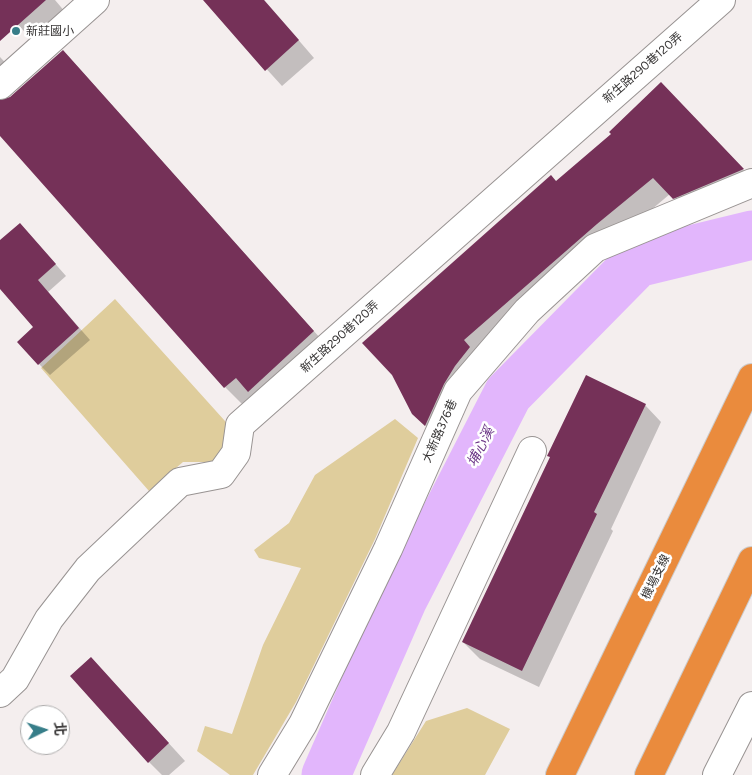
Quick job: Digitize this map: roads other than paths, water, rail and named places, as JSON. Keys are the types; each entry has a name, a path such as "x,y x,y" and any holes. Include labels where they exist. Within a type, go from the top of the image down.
{"highway":[{"name":"機場支線","path":"560,775 752,378"},
{"path":"649,775 752,561"}],"lane":[{"path":"0,85 95,0"},
{"name":"新生路290巷120弄","path":"0,694 15,679 50,619 88,569 180,482 221,474 236,453 240,426 721,0"},
{"name":"大新路376巷","path":"272,775 308,716 388,549 458,391 527,311 595,248 752,183"},
{"path":"376,775 401,732 532,451"},
{"path":"717,775 752,706"}],"waterway":[{"name":"埔心溪","path":"326,775 403,599 508,394 637,263 752,235"}],"place":[{"name":"新莊國小","path":"16,31"}]}
